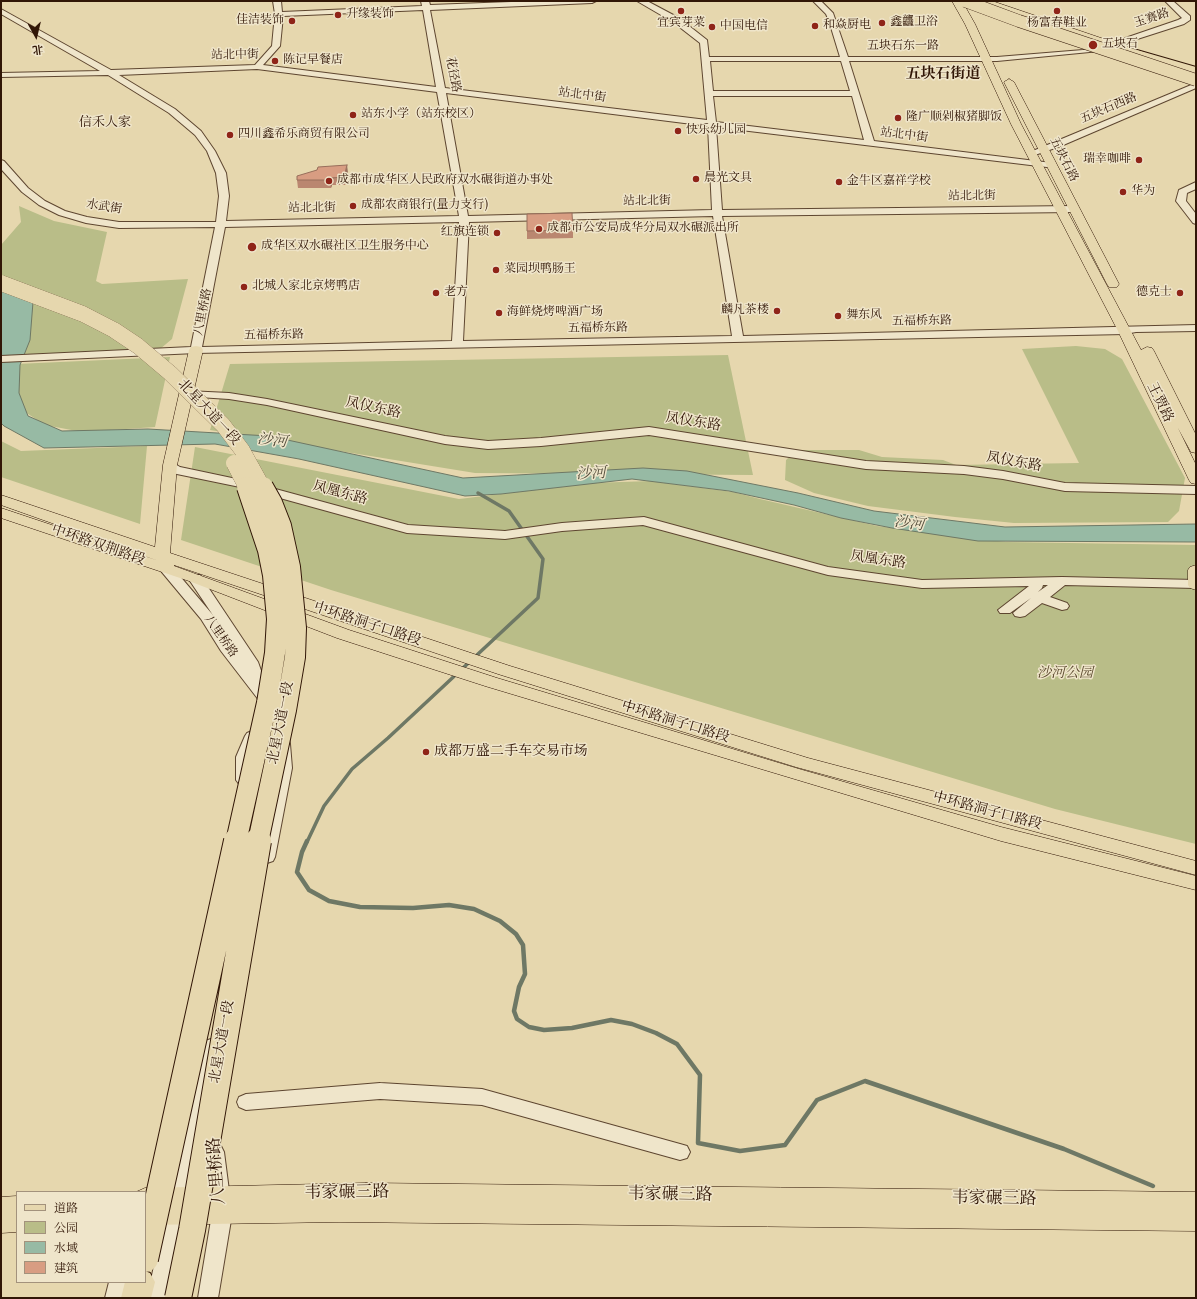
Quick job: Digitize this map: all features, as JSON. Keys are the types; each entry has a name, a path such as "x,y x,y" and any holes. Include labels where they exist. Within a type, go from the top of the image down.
{"highway":[{"path":"965,1 1196,82"},
{"path":"981,4 1196,74"},
{"path":"1100,49 1153,70 1196,82"},
{"path":"1137,53 1196,74"},
{"name":"北星大道一段","path":"1,283 83,314 114,330 138,346 170,373 223,426 242,450 272,503 281,526 290,566 296,628 295,657 286,710 251,876 192,1230 178,1298"},
{"name":"北星大道一段","path":"1,293 39,307 84,328 114,345 173,390 222,444 238,468 250,494 261,524 273,575 276,626 275,653 267,703 146,1254"},
{"path":"136,1298 140,1283"}],"main road":[{"name":"五块石路","path":"957,1 992,59 1052,166 1074,209 1128,329"},
{"path":"960,1 981,4 1137,53"},
{"name":"五块石路","path":"981,4 978,24 1016,124 1060,209 1128,329"},
{"path":"981,4 1016,24 1100,49 1196,82"},
{"name":"王贾路","path":"1128,329 1196,449"},
{"name":"王贾路","path":"1128,329 1196,480"},
{"name":"八里桥路","path":"168,570 162,555 170,465 181,423 196,350"},
{"name":"中环路双荆路段","path":"1,500 162,555"},
{"name":"中环路双荆路段","path":"1,513 195,578"},
{"name":"中环路洞子口路段","path":"162,555 350,620 445,650 497,676 792,774 1001,834 1196,883"},
{"path":"1196,570 1196,584"},
{"name":"中环路洞子口路段","path":"195,578 343,634 432,663 497,676 803,762 1196,868"},
{"name":"韦家碾三路","path":"146,1203 177,1206 221,1205 366,1193 1196,1202"},
{"name":"韦家碾三路","path":"221,1205 339,1212 1196,1221"},
{"path":"1,1207 16,1206"},
{"path":"1,1223 16,1222"}],"street":[{"path":"257,67 276,46 279,14 277,1"},
{"path":"279,14 426,5 592,1"},
{"path":"641,1 676,20 700,37 704,42 707,59 717,213 738,339"},
{"path":"817,1 829,13 833,21 870,144"},
{"name":"玉赛路","path":"1100,49 1181,22 1187,18 1169,1"},
{"name":"花径路","path":"426,5 443,91 464,219 457,345"},
{"name":"八里桥路","path":"1,11 172,111 198,133 211,151 221,173 224,196 221,224 196,350"},
{"name":"五块石东一路","path":"707,59 992,59 1083,52 1100,49"},
{"name":"站北中街","path":"1,75 109,73 257,67 712,125 1052,166"},
{"name":"五块石西路","path":"1032,153 1196,82"},
{"path":"709,93 856,94"},
{"name":"水武街","path":"1,163 25,190 42,203 62,213 86,220 119,225 151,226 221,224"},
{"path":"1196,185 1182,192 1181,201 1196,221"},
{"name":"站北北街","path":"221,224 717,213 1074,209"},
{"name":"五福桥东路","path":"1,359 196,350 1196,328"},
{"name":"凤仪东路","path":"187,394 229,396 259,401 445,440 488,445 541,442 649,431 866,465 964,470 1003,475 1065,487 1196,490"},
{"name":"凤凰东路","path":"170,465 176,470 242,484 407,529 505,535 562,527 644,521 828,571 922,584 1062,581 1196,584"},
{"name":"八里桥路","path":"168,570 206,617 226,648 276,713 283,744 284,768 214,1131 215,1168 221,1205 208,1298"},
{"name":"八里桥路","path":"157,1298 236,926 271,731 271,715 262,695 251,662 195,578"},
{"path":"1005,610 1062,581"},
{"path":"1020,613 1034,595 1037,582"},
{"path":"1034,595 1062,606"},
{"path":"146,1201 160,1170 244,827 244,757 248,748 262,695"},
{"path":"246,1102 380,1091 482,1097 680,1152"},
{"path":"115,1298 119,1283"}],"green space":[{"path":"19,206 54,221 107,232 96,281 102,284 188,279 172,339 160,349 23,356 1,301 1,245 21,222"},
{"path":"1076,346 1105,349 1122,359 1185,478 1179,511 1168,522 1014,523 955,517 868,506 814,493 785,480 786,460 797,450 859,450 882,457 943,460 956,465 1079,463 1022,349"},
{"path":"728,355 753,475 475,473 210,430 230,364"},
{"path":"170,357 155,427 82,432 45,425 25,412 10,394 16,364"},
{"path":"1,441 21,451 147,446 140,524 1,477"},
{"name":"沙河公园","path":"195,447 459,499 591,483 651,481 733,492 877,526 1006,542 1196,545 1196,844 1055,809 331,590 181,540"}],"water":[{"name":"沙河","path":"1,290 33,302 30,340 20,365 19,393 28,416 62,431 148,429 269,436 463,478 643,468 687,471 798,493 874,511 1005,527 1196,524 1196,542 978,541 892,528 841,518 794,505 729,491 632,479 501,494 465,496 299,459 215,444 44,448 1,423"}],"building":[{"path":"347,165 344,177 331,178 330,180 297,180 297,176 317,170 318,167"},
{"path":"572,213 573,230 527,231 527,214"}],"waterway":[{"path":"307,842 324,806 352,769 388,738 538,598 543,559 509,511 478,493"},
{"path":"307,841 302,852 297,872 309,890 329,901 360,907 413,908 449,905 474,909 500,921 516,934 523,945 525,974 519,987 514,1011 517,1019 529,1027 544,1030 572,1028 611,1020 632,1024 656,1033 677,1044 700,1075 698,1143 740,1151 785,1145 817,1100 865,1081 1064,1149 1153,1186"}],"place":[{"name":"宜宾芽菜","path":"681,11"},
{"name":"杨富春鞋业","path":"1057,11"},
{"name":"升缘装饰","path":"338,15"},
{"name":"佳洁装饰","path":"292,21"},
{"name":"鑫龘卫浴","path":"882,23"},
{"name":"和焱厨电","path":"815,26"},
{"name":"中国电信","path":"712,27"},
{"name":"五块石","path":"1093,45"},
{"name":"陈记早餐店","path":"275,61"},
{"name":"站东小学（站东校区）","path":"353,115"},
{"name":"隆广顺剁椒猪脚饭","path":"898,118"},
{"name":"快乐幼儿园","path":"678,131"},
{"name":"四川鑫希乐商贸有限公司","path":"230,135"},
{"name":"瑞幸咖啡","path":"1139,160"},
{"name":"晨光文具","path":"696,179"},
{"name":"成都市成华区人民政府双水碾街道办事处","path":"329,181"},
{"name":"金牛区嘉祥学校","path":"839,182"},
{"name":"华为","path":"1123,192"},
{"name":"成都农商银行(量力支行)","path":"353,206"},
{"name":"成都市公安局成华分局双水碾派出所","path":"539,229"},
{"name":"红旗连锁","path":"497,233"},
{"name":"成华区双水碾社区卫生服务中心","path":"252,247"},
{"name":"菜园坝鸭肠王","path":"496,270"},
{"name":"北城人家北京烤鸭店","path":"244,287"},
{"name":"老方","path":"436,293"},
{"name":"德克士","path":"1180,293"},
{"name":"麟凡茶楼","path":"777,311"},
{"name":"海鲜烧烤啤酒广场","path":"499,313"},
{"name":"舞东风","path":"838,316"},
{"name":"成都万盛二手车交易市场","path":"426,752"}],"district":[{"name":"五块石街道","path":"943,75"},
{"name":"信禾人家","path":"105,124"}]}
